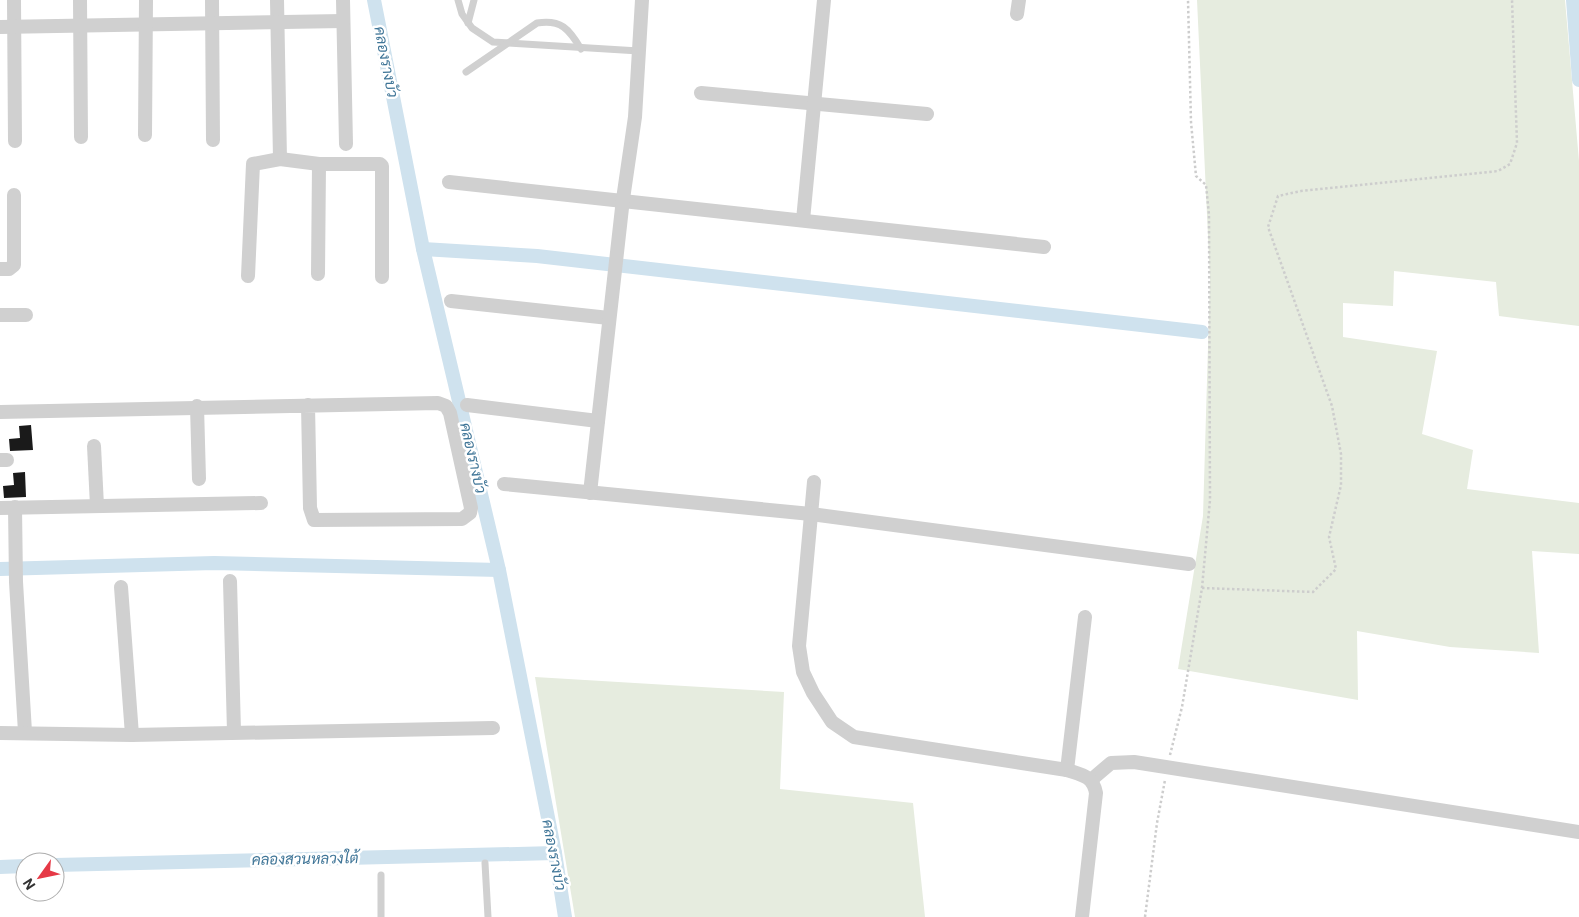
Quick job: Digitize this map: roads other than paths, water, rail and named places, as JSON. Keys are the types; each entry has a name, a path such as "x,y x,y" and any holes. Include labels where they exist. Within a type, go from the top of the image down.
{"street":[{"path":"14,0 7,27 15,141"},
{"path":"80,0 81,137"},
{"path":"146,0 146,135"},
{"path":"212,0 214,140"},
{"path":"277,0 280,159"},
{"path":"343,0 346,144"},
{"path":"590,493 622,199 635,117 642,0"},
{"path":"803,220 824,0"},
{"path":"7,27 343,21"},
{"path":"701,93 927,114"},
{"path":"248,276 253,164 280,159 319,164 380,164 382,166 382,277"},
{"path":"318,274 319,164"},
{"path":"450,182 622,199 1044,247"},
{"path":"0,269 9,269 14,265 14,195"},
{"path":"451,301 609,318"},
{"path":"0,315 26,315"},
{"path":"0,412 196,406 438,403 446,406 450,414 471,508 470,513 462,520 314,520 310,508 308,405"},
{"path":"468,405 598,421"},
{"path":"196,406 199,479"},
{"path":"94,446 97,506"},
{"path":"814,482 799,646 803,672 832,722 854,737 1067,770 1092,780"},
{"path":"504,484 811,514 1189,564"},
{"path":"0,508 261,503"},
{"path":"15,507 16,582 25,732"},
{"path":"230,581 234,732"},
{"path":"121,587 132,735"},
{"path":"1067,770 1085,617"},
{"path":"0,733 132,735 493,728"},
{"path":"1092,780 1111,763 1134,762 1579,832"},
{"path":"1082,917 1096,793 1092,780"}],"lane":[{"path":"458,0 462,14 472,28 493,42 581,49 639,51"},
{"path":"468,23 474,0"},
{"path":"466,72 537,23 551,21 572,34 581,49"},
{"path":"485,863 488,917"},
{"path":"381,875 381,917"}],"waterway":[{"name":"คลองรางบัว","path":"374,0 423,249 499,570 555,853 565,917"},
{"path":"1573,0 1579,80"},
{"path":"423,249 537,256 1202,332"},
{"path":"0,569 214,563 499,570"},
{"name":"คลองสวนหลวงใต้","path":"65,865 555,853"},
{"name":"คลองสวนหลวงใต้","path":"0,867 15,866"}]}
